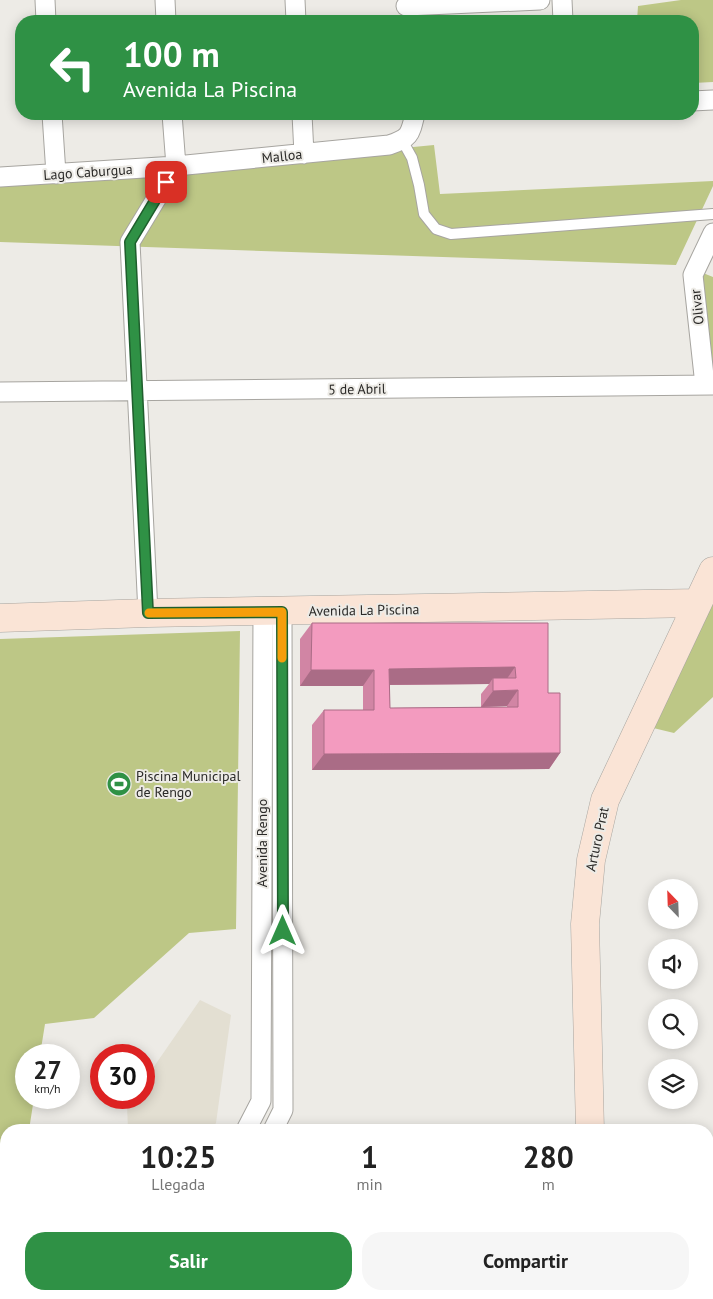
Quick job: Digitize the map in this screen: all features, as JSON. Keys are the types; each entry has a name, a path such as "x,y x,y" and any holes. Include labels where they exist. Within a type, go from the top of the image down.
{"street":[{"path":"45,0 46,15"},
{"path":"164,0 165,15"},
{"path":"295,0 296,15"},
{"path":"407,9 540,0"},
{"path":"562,0 563,15"},
{"path":"699,101 713,100"},
{"path":"52,120 56,174"},
{"path":"148,613 130,242 176,166 172,120"},
{"path":"302,120 304,154"},
{"path":"395,143 411,132 413,120"},
{"name":"Malloa","path":"176,166 395,143"},
{"name":"Lago Caburgua","path":"0,178 176,166"},
{"name":"Olivar","path":"709,385 693,275 713,233"},
{"name":"5 de Abril","path":"0,392 709,385"},
{"name":"Arturo Prat","path":"590,1124 585,924 591,860 605,800 713,571"},
{"name":"Avenida La Piscina","path":"0,618 148,613 698,603"},
{"name":"Avenida Rengo","path":"249,1124 261,1101 273,612"},
{"name":"Avenida Rengo","path":"273,612 283,1110 276,1124"}],"lane":[{"path":"395,143 412,158 424,214 436,229 451,234 713,214"}],"shaded area":[{"path":"200,1000 231,1015 215,1124 128,1124 127,1109 155,1109 155,1065"}],"green space":[{"path":"681,0 713,0 713,82 699,83 699,15 637,15 638,6"},
{"path":"434,145 440,194 713,181 713,186 676,265 0,242 0,187"},
{"path":"698,271 713,277 713,376 695,375 685,291"},
{"path":"713,562 713,697 674,733 645,726"},
{"name":"Piscina Municipal de Rengo","path":"240,631 236,929 189,933 94,1018 45,1024 42,1044 15,1044 15,1109 32,1109 30,1124 0,1124 0,639"}],"building":[{"path":"312,623 548,623 548,693 560,693 560,753 324,754 324,710 374,710 374,670 311,670","holes":["515,667 516,678 493,678 493,691 518,690 518,707 390,708 389,669"]}],"slow traffic":[{"path":"149,613 282,612 282,658"}],"place":[{"name":"Piscina Municipal de Rengo","path":"119,784"}],"route":[{"path":"166,182 130,242 148,613 282,612 283,931"}]}
